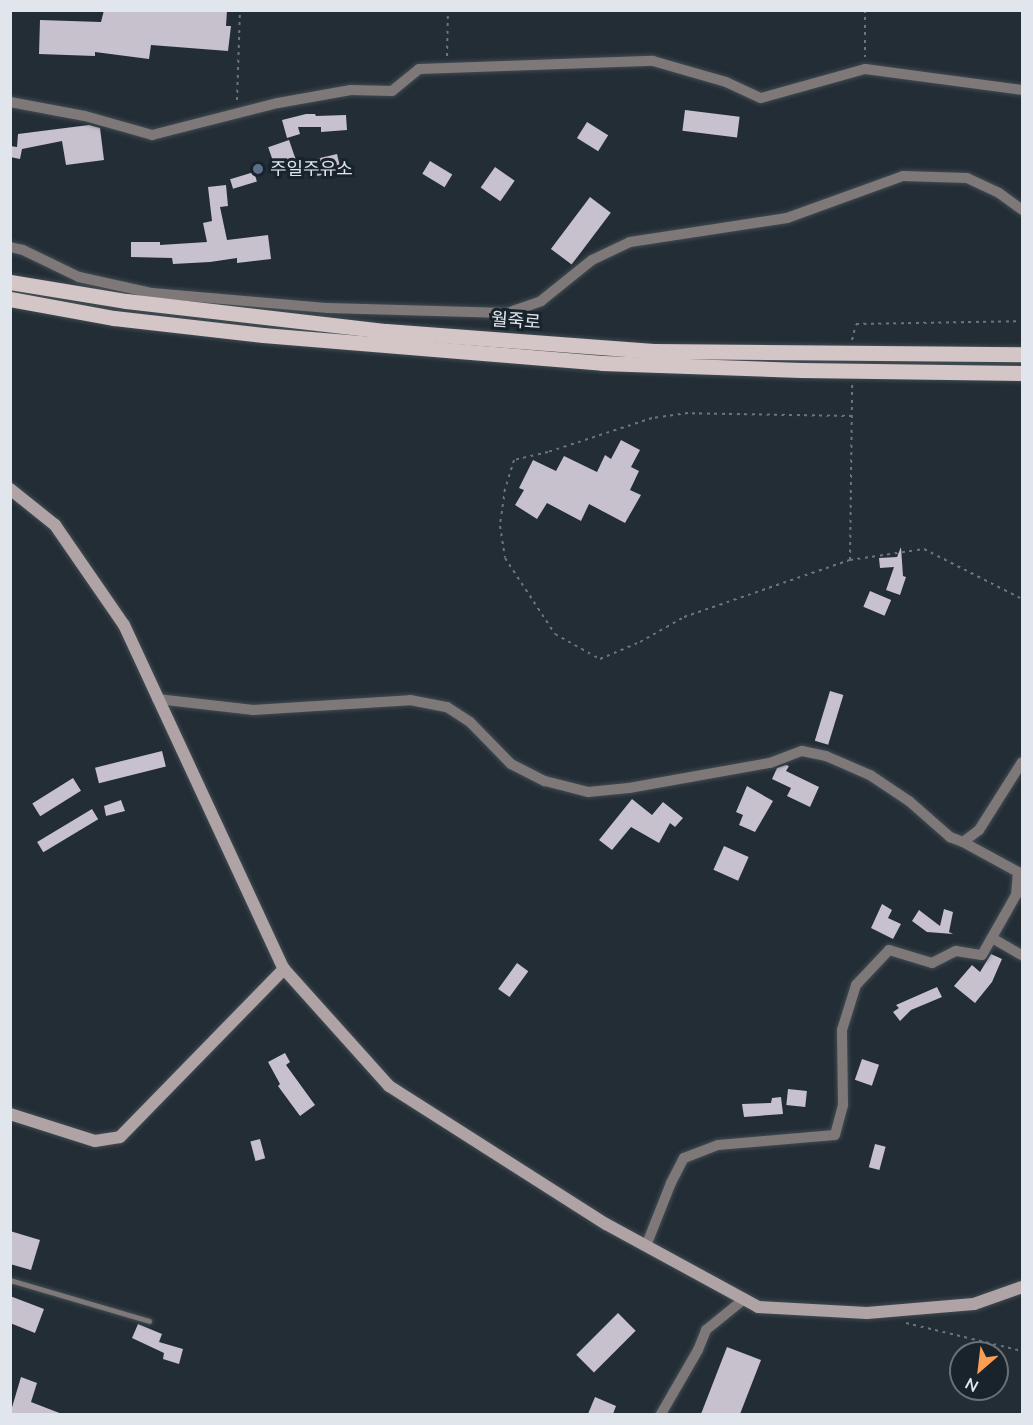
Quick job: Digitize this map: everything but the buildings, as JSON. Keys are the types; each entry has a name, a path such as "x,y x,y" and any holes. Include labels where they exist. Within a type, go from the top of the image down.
{"main road":[{"name":"월죽로","path":"10,282 126,302 386,331 653,351 1023,354"},
{"name":"월죽로","path":"10,299 114,318 262,335 602,363 801,370 1023,373"}],"street":[{"path":"10,102 85,116 152,135 278,103 351,90 392,91 419,69 653,61 726,82 761,98 865,69 1023,90"},
{"path":"10,247 23,250 79,277 152,293 328,308 507,313 542,301 592,260 630,242 787,218 903,176 967,178 999,193 1023,210"},
{"path":"10,489 55,525 124,625 284,969 389,1086 606,1224 758,1307 867,1313 974,1304 1023,1287"},
{"path":"157,699 253,710 410,700 447,707 470,722 512,764 545,781 588,792 629,788 770,763 802,751 826,756 870,775 909,801 950,837 1018,872 1016,895 982,955 956,951 932,963 888,950 856,986 842,1030 843,1105 835,1135 718,1144 684,1158 671,1183 646,1246"},
{"path":"963,842 979,830 1023,762"},
{"path":"992,938 1023,955"},
{"path":"10,1114 95,1141 120,1137 284,969"},
{"path":"661,1414 698,1350 706,1330 744,1299"}],"lane":[{"path":"10,1280 149,1322"}],"path":[{"path":"237,115 240,10"},
{"path":"446,68 448,10"},
{"path":"865,10 865,69"},
{"path":"852,344 856,324 1023,321"},
{"path":"850,560 852,381"},
{"path":"852,416 688,413 652,418 514,460 505,489 500,526 505,558 555,634 600,659 640,642 684,617 850,560 924,549 1023,599"},
{"path":"900,1321 1023,1351"}],"place":[{"name":"주일주유소","path":"258,169"}]}
